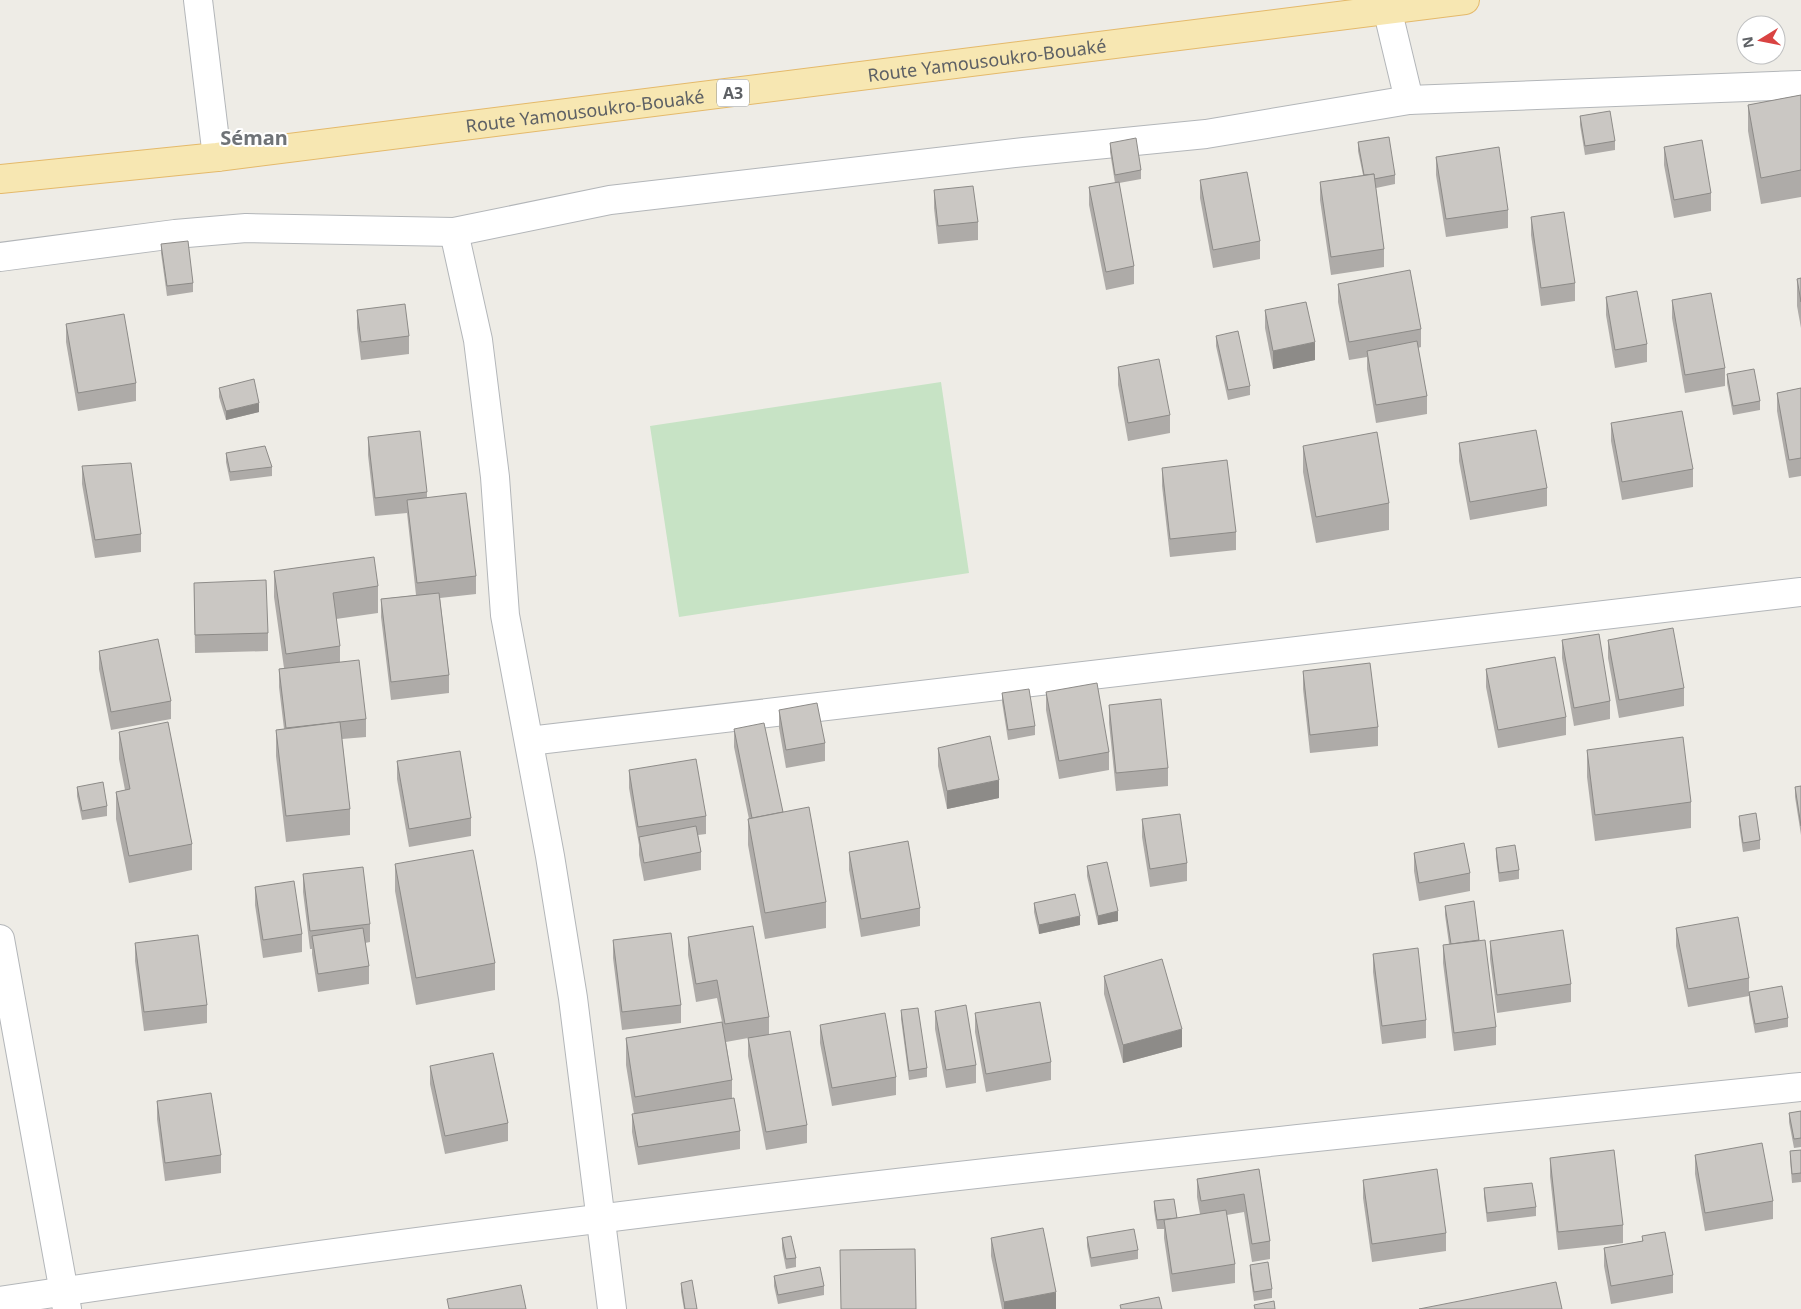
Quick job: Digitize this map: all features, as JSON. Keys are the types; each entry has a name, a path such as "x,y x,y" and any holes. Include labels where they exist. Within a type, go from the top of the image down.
{"main road":[{"name":"Route Yamousoukro-Bouaké","path":"0,178 217,157 1386,5 1465,0"}],"street":[{"path":"199,0 217,157"},
{"path":"1386,5 1409,100"},
{"path":"0,256 175,234 246,228 454,232 610,200 1024,152 1206,134 1409,100 1801,84"},
{"path":"454,232 478,340 495,477 505,615 550,856 573,998 612,1309"},
{"path":"528,741 1801,592"},
{"path":"0,939 65,1300"},
{"path":"0,1301 65,1300 600,1218 1328,1135 1801,1087"}],"green space":[{"path":"941,382 969,573 679,617 650,426"}],"building":[{"path":"1801,95 1801,170 1761,178 1748,105"},
{"path":"1610,111 1615,141 1585,146 1580,116"},
{"path":"1389,137 1395,175 1374,179 1374,174 1364,175 1358,142"},
{"path":"1136,138 1141,170 1115,175 1110,143"},
{"path":"1702,140 1711,193 1674,200 1664,147"},
{"path":"1499,147 1508,210 1446,219 1436,157"},
{"path":"1247,172 1260,241 1213,250 1200,180"},
{"path":"1374,174 1384,249 1331,257 1320,182"},
{"path":"1119,182 1134,266 1106,272 1089,187"},
{"path":"973,186 978,222 938,226 934,190"},
{"path":"1564,212 1575,283 1541,288 1531,217"},
{"path":"188,241 193,283 167,286 161,244"},
{"path":"1410,270 1421,329 1349,342 1338,284"},
{"path":"1801,278 1801,302 1797,279"},
{"path":"1637,291 1647,344 1615,350 1606,297"},
{"path":"1711,293 1725,368 1685,375 1672,300"},
{"path":"1306,302 1315,342 1273,351 1265,310"},
{"path":"405,304 409,336 361,342 357,310"},
{"path":"124,314 136,383 78,393 66,324"},
{"path":"1238,331 1250,386 1228,390 1216,336"},
{"path":"1417,341 1427,396 1376,405 1367,351"},
{"path":"1159,359 1170,415 1128,423 1118,367"},
{"path":"1754,369 1760,401 1733,406 1727,374"},
{"path":"254,379 259,403 226,411 219,388"},
{"path":"1801,388 1801,458 1789,460 1777,393"},
{"path":"1682,411 1693,469 1622,482 1611,423"},
{"path":"1536,430 1547,488 1470,502 1459,443"},
{"path":"420,431 427,492 375,498 368,437"},
{"path":"1377,432 1389,503 1316,517 1303,446"},
{"path":"265,446 272,467 230,472 226,453"},
{"path":"1227,460 1236,532 1170,539 1162,468"},
{"path":"131,463 141,534 95,540 82,466"},
{"path":"466,493 476,576 417,583 407,500"},
{"path":"374,557 378,586 333,593 340,646 286,654 274,571"},
{"path":"266,580 268,633 195,635 194,583"},
{"path":"439,593 449,675 391,682 381,599"},
{"path":"1673,628 1684,688 1619,700 1608,640"},
{"path":"1599,634 1610,701 1574,708 1562,640"},
{"path":"158,639 171,701 111,712 99,651"},
{"path":"1555,657 1566,717 1498,730 1486,669"},
{"path":"359,660 366,719 286,728 279,669"},
{"path":"1370,663 1378,727 1310,735 1303,671"},
{"path":"1097,683 1109,752 1059,761 1046,692"},
{"path":"1029,689 1035,726 1008,730 1002,693"},
{"path":"1161,699 1168,768 1116,773 1109,705"},
{"path":"817,703 825,743 786,750 779,710"},
{"path":"168,722 192,844 129,856 116,792 130,789 119,732"},
{"path":"340,722 350,809 286,816 276,730"},
{"path":"764,723 783,812 752,818 734,729"},
{"path":"990,736 999,780 947,791 938,748"},
{"path":"1683,737 1691,802 1595,815 1587,750"},
{"path":"460,751 471,818 409,829 397,761"},
{"path":"696,759 706,816 638,827 629,770"},
{"path":"103,782 107,806 82,811 77,787"},
{"path":"1801,786 1801,826 1795,787"},
{"path":"809,807 826,902 765,913 748,819"},
{"path":"1756,813 1760,840 1743,843 1739,816"},
{"path":"1180,814 1187,863 1150,869 1142,819"},
{"path":"696,826 701,852 644,863 639,837"},
{"path":"908,841 920,908 861,919 849,852"},
{"path":"1464,843 1470,873 1419,883 1414,853"},
{"path":"1515,845 1519,870 1499,873 1496,848"},
{"path":"473,850 495,963 416,978 395,864"},
{"path":"1107,862 1118,911 1098,916 1087,866"},
{"path":"363,867 370,924 310,931 303,874"},
{"path":"294,881 302,934 263,940 255,887"},
{"path":"1075,894 1080,916 1039,925 1034,903"},
{"path":"1474,901 1479,940 1451,944 1445,906"},
{"path":"1738,917 1749,978 1688,989 1676,928"},
{"path":"753,926 769,1017 725,1024 717,980 696,984 688,937"},
{"path":"363,928 369,966 318,974 312,936"},
{"path":"1563,930 1571,984 1497,995 1490,941"},
{"path":"671,933 681,1005 622,1012 613,940"},
{"path":"198,935 207,1005 144,1012 135,943"},
{"path":"1485,940 1496,1027 1454,1033 1443,945"},
{"path":"1418,948 1426,1020 1382,1026 1373,954"},
{"path":"1162,959 1182,1029 1123,1045 1104,976"},
{"path":"1782,986 1788,1018 1755,1024 1749,992"},
{"path":"1040,1002 1051,1062 986,1074 975,1013"},
{"path":"966,1005 976,1065 946,1070 935,1011"},
{"path":"918,1008 927,1068 909,1071 901,1010"},
{"path":"885,1013 896,1077 832,1088 820,1025"},
{"path":"722,1022 732,1080 635,1097 626,1038"},
{"path":"790,1031 807,1125 766,1132 748,1038"},
{"path":"493,1053 508,1123 445,1136 430,1066"},
{"path":"211,1093 221,1155 165,1163 157,1101"},
{"path":"734,1098 740,1131 638,1147 632,1114"},
{"path":"1801,1111 1801,1138 1794,1139 1789,1113"},
{"path":"1762,1143 1773,1201 1705,1213 1695,1155"},
{"path":"1614,1150 1623,1225 1558,1232 1550,1158"},
{"path":"1801,1150 1801,1173 1792,1174 1790,1151"},
{"path":"1259,1169 1270,1241 1252,1244 1244,1194 1201,1201 1197,1179"},
{"path":"1437,1169 1446,1233 1372,1244 1363,1180"},
{"path":"1532,1183 1536,1207 1487,1213 1484,1188"},
{"path":"1174,1199 1177,1218 1157,1220 1154,1201"},
{"path":"1226,1210 1235,1264 1172,1274 1164,1220"},
{"path":"1043,1228 1056,1292 1004,1302 991,1238"},
{"path":"1134,1229 1138,1250 1091,1258 1087,1237"},
{"path":"1665,1232 1673,1275 1611,1286 1604,1248 1643,1241 1642,1236"},
{"path":"791,1236 796,1258 786,1259 782,1238"},
{"path":"915,1249 916,1309 841,1309 840,1250"},
{"path":"1268,1262 1272,1289 1254,1292 1250,1265"},
{"path":"820,1267 824,1286 778,1295 774,1276"},
{"path":"692,1280 697,1309 685,1309 681,1283"},
{"path":"1556,1282 1562,1309 1419,1309"},
{"path":"521,1285 526,1309 449,1309 447,1299"},
{"path":"1159,1297 1162,1309 1121,1309 1120,1305"},
{"path":"1274,1301 1275,1309 1255,1309 1254,1305"}],"district":[{"name":"Séman","path":"254,137"}]}
